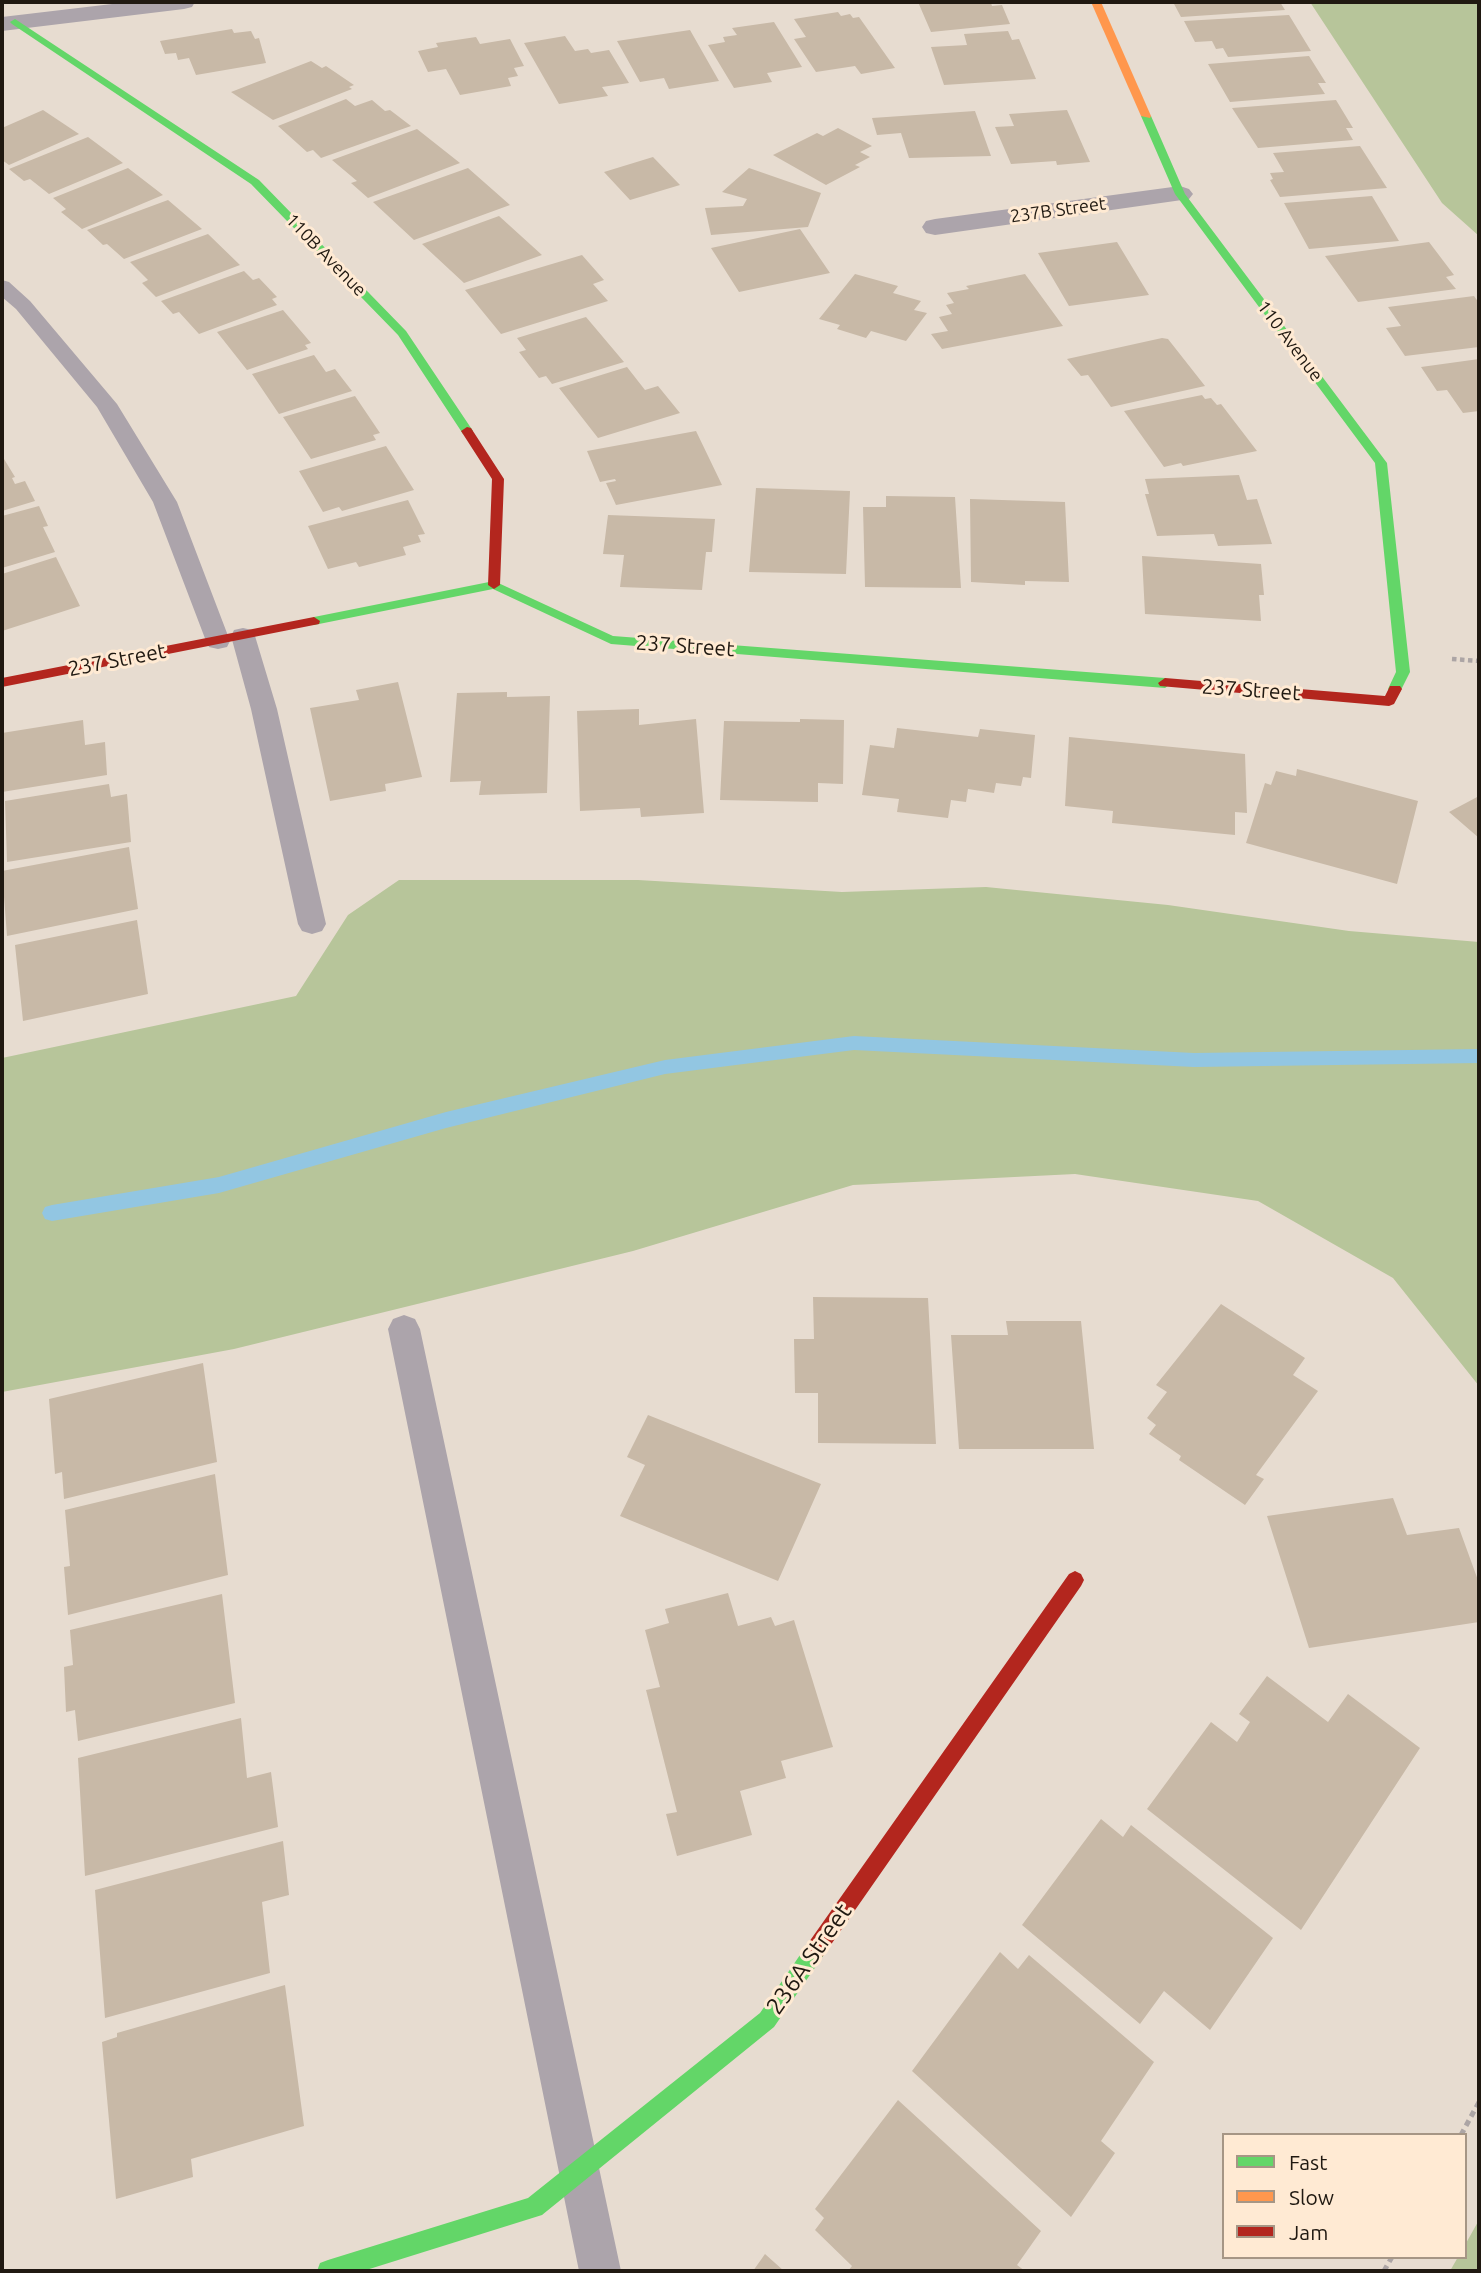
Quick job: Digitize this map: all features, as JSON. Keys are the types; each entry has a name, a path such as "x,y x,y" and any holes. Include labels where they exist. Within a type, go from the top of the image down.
{"street":[{"path":"8,23 184,2"},
{"name":"110 Avenue","path":"1096,2 1180,194 1381,463 1403,672 1389,701"},
{"name":"110B Avenue","path":"8,23 254,182 402,333 498,479 494,585"},
{"name":"237B Street","path":"935,227 1180,194"},
{"name":"237 Street","path":"2,683 494,585 611,640 1389,701"},
{"name":"236A Street","path":"328,2271 534,2207 767,2020 1075,1580"}],"lane":[{"path":"2,286 23,305 112,415 165,502 264,709 312,924"},
{"path":"404,1329 600,2271"}],"path":[{"path":"1462,2133 1479,2102"}],"green space":[{"path":"1310,2 1479,2 1479,236 1442,203"},
{"path":"399,880 638,880 842,892 986,887 1168,905 1349,931 1479,942 1479,1386 1393,1278 1258,1201 1075,1174 853,1185 633,1251 234,1349 2,1392 2,1058 296,996 348,915"},
{"path":"1479,2220 1479,2271 1450,2271 1457,2259 1467,2259 1467,2241"}],"building":[{"path":"918,2 981,2 991,3 992,6 1002,5 1010,24 931,32"},
{"path":"1173,2 1280,2 1285,10 1181,17"},
{"path":"838,12 841,16 850,14 853,18 859,17 895,68 861,74 855,66 816,72 794,39 806,37 794,19"},
{"path":"1289,15 1311,51 1228,57 1223,48 1216,49 1212,41 1195,42 1184,21"},
{"path":"774,22 802,67 767,73 772,82 734,88 708,45 725,42 723,37 737,35 732,28"},
{"path":"232,29 234,33 251,31 255,39 259,38 266,63 196,75 189,58 178,60 176,53 165,54 160,41"},
{"path":"690,30 719,81 669,89 664,78 640,82 617,41"},
{"path":"1008,31 1012,40 1019,39 1036,79 944,85 931,47 967,45 964,34"},
{"path":"565,36 575,51 588,49 591,53 609,50 629,83 602,87 608,96 559,104 524,43"},
{"path":"476,37 480,44 510,39 524,66 514,68 518,76 508,78 511,86 460,95 446,69 428,72 418,51 438,47 436,43"},
{"path":"1309,56 1326,83 1318,83 1325,94 1230,102 1208,64"},
{"path":"311,61 322,68 326,66 354,85 349,87 352,89 273,120 231,92"},
{"path":"346,99 355,106 372,100 411,126 321,158 313,150 307,152 278,126"},
{"path":"1336,100 1353,128 1346,128 1353,140 1258,148 1232,108"},
{"path":"43,110 79,134 9,165 2,160 2,128"},
{"path":"1067,110 1090,162 1057,165 1056,161 1011,164 995,127 1014,126 1009,114"},
{"path":"975,111 991,156 909,158 901,133 877,135 872,118"},
{"path":"838,128 872,146 860,152 870,157 855,165 860,167 826,185 773,155 817,133 823,136"},
{"path":"417,129 460,163 368,198 351,183 357,181 332,160"},
{"path":"88,137 123,163 49,194 30,179 24,181 9,169"},
{"path":"1360,146 1387,188 1280,197 1270,180 1273,179 1270,173 1284,172 1273,153"},
{"path":"653,157 680,185 630,200 604,172"},
{"path":"128,168 163,195 82,229 61,212 66,209 53,198"},
{"path":"468,168 510,205 414,240 373,202"},
{"path":"749,168 821,193 808,227 711,235 705,208 743,206 747,199 722,192"},
{"path":"1372,196 1399,241 1309,249 1284,203"},
{"path":"168,200 202,229 124,259 87,230"},
{"path":"499,216 542,255 464,283 422,244"},
{"path":"800,229 830,273 739,292 711,248"},
{"path":"208,234 240,265 156,297 142,283 148,280 130,262"},
{"path":"1117,242 1149,295 1069,306 1038,253"},
{"path":"1429,242 1454,275 1446,277 1456,289 1358,302 1325,256"},
{"path":"582,255 604,280 593,284 608,301 501,334 465,290"},
{"path":"244,271 253,280 259,278 277,297 272,299 277,305 199,334 179,312 173,314 161,301"},
{"path":"855,274 898,286 893,293 921,301 914,310 927,313 906,341 871,331 866,338 837,329 840,325 819,319"},
{"path":"1025,274 1063,326 942,349 931,334 948,331 939,317 952,314 946,305 954,303 947,293 969,289 966,286"},
{"path":"1474,296 1479,303 1479,347 1405,356 1386,328 1401,326 1388,307"},
{"path":"283,310 311,343 305,345 308,349 247,370 217,332"},
{"path":"586,317 624,362 552,384 546,376 539,378 519,352 526,350 517,338"},
{"path":"1162,338 1168,339 1205,386 1111,407 1088,375 1081,376 1067,359"},
{"path":"314,355 326,372 335,369 352,391 279,414 252,374"},
{"path":"1479,359 1479,411 1463,413 1447,390 1437,391 1421,367"},
{"path":"627,367 645,390 658,386 680,413 598,438 559,388"},
{"path":"1202,395 1205,399 1211,398 1217,405 1221,404 1257,451 1183,466 1181,463 1164,467 1124,411"},
{"path":"355,396 380,433 373,435 376,440 311,459 283,417"},
{"path":"696,431 722,485 616,505 606,483 616,481 615,479 600,482 587,451"},
{"path":"386,446 414,490 342,511 339,507 323,512 299,471"},
{"path":"2,459 15,477 12,478 15,484 25,481 35,501 2,511"},
{"path":"1239,475 1247,500 1257,499 1272,544 1218,546 1214,534 1157,536 1145,494 1149,494 1145,479"},
{"path":"756,488 850,491 846,574 749,572"},
{"path":"886,496 955,497 961,588 865,587 863,507 886,507"},
{"path":"970,499 1065,502 1069,582 1025,581 1025,585 971,582"},
{"path":"408,500 425,534 418,535 421,542 403,547 406,555 359,567 356,562 328,569 308,526"},
{"path":"39,506 48,526 43,527 55,552 2,568 2,516"},
{"path":"608,515 715,519 712,552 706,552 702,590 620,587 624,555 603,554"},
{"path":"1142,556 1261,564 1264,595 1259,595 1261,621 1145,614"},
{"path":"56,557 80,606 2,631 2,574"},
{"path":"398,682 422,777 385,784 386,791 330,801 310,708 359,700 356,690"},
{"path":"507,692 507,697 550,696 547,793 479,795 481,781 450,782 457,693"},
{"path":"639,709 639,725 696,719 704,813 641,817 640,808 580,811 577,711"},
{"path":"800,719 844,720 843,784 818,783 818,802 720,800 724,721 800,722"},
{"path":"83,720 85,745 105,742 107,775 2,792 2,733"},
{"path":"897,728 978,737 980,729 1035,735 1031,778 1023,777 1021,786 996,783 994,793 968,789 966,802 951,800 948,818 897,812 899,799 862,795 870,745 894,748"},
{"path":"1069,737 1245,754 1247,813 1235,812 1235,835 1112,823 1113,811 1065,806"},
{"path":"1297,769 1418,801 1397,884 1246,843 1265,783 1271,785 1276,771 1296,776"},
{"path":"109,784 111,797 127,794 131,842 7,862 5,801"},
{"path":"1479,796 1479,838 1449,812"},
{"path":"129,847 138,909 7,936 2,871"},
{"path":"137,920 148,994 23,1021 15,945"},
{"path":"813,1297 928,1298 936,1444 818,1443 818,1393 795,1393 794,1339 814,1339"},
{"path":"1221,1304 1305,1358 1293,1375 1318,1391 1256,1475 1264,1479 1245,1505 1179,1460 1181,1456 1149,1434 1156,1425 1147,1418 1167,1392 1156,1385"},
{"path":"1006,1321 1081,1321 1094,1449 959,1449 951,1335 1008,1335"},
{"path":"203,1363 217,1462 64,1499 62,1472 55,1474 49,1399"},
{"path":"648,1415 821,1484 778,1581 620,1516 645,1465 627,1457"},
{"path":"215,1474 228,1575 68,1615 64,1567 70,1566 65,1510"},
{"path":"1393,1498 1407,1535 1459,1528 1479,1583 1479,1622 1309,1648 1267,1516"},
{"path":"728,1593 738,1626 771,1617 775,1626 794,1620 833,1747 781,1761 786,1778 740,1791 752,1835 677,1856 666,1814 677,1812 646,1690 660,1687 645,1630 669,1623 665,1609"},
{"path":"222,1594 235,1703 78,1741 75,1710 66,1712 64,1667 73,1665 70,1630"},
{"path":"1267,1676 1328,1722 1348,1694 1420,1748 1301,1930 1147,1809 1211,1722 1237,1742 1250,1722 1239,1714"},
{"path":"241,1718 247,1778 271,1772 278,1827 85,1876 78,1758"},
{"path":"1101,1819 1123,1837 1131,1825 1273,1938 1210,2030 1164,1991 1140,2024 1022,1925"},
{"path":"283,1841 289,1895 262,1902 270,1973 105,2018 95,1890"},
{"path":"1000,1952 1018,1969 1029,1955 1154,2062 1101,2141 1115,2153 1071,2217 912,2071"},
{"path":"285,1985 304,2126 191,2159 193,2177 116,2199 102,2042 117,2037 117,2033"},
{"path":"898,2100 1041,2231 1017,2265 1025,2271 848,2271 852,2266 815,2230 824,2218 815,2209"},
{"path":"765,2254 784,2271 753,2271"}],"waterway":[{"path":"52,1213 219,1185 446,1120 665,1067 854,1043 1194,1060 1479,1056"}],"traffic: fast":[{"path":"15,22 255,182 402,333 467,431"},
{"path":"1146,116 1180,194 1381,463 1403,672 1395,689"},
{"path":"314,621 494,585 611,640 1165,683"},
{"path":"328,2271 534,2207 767,2020 816,1949"}],"traffic: slow":[{"path":"1096,2 1146,116"}],"traffic: jam":[{"path":"467,431 498,479 494,585"},
{"path":"2,683 314,621"},
{"path":"1165,683 1389,701 1395,689"},
{"path":"816,1949 1075,1580"}]}
